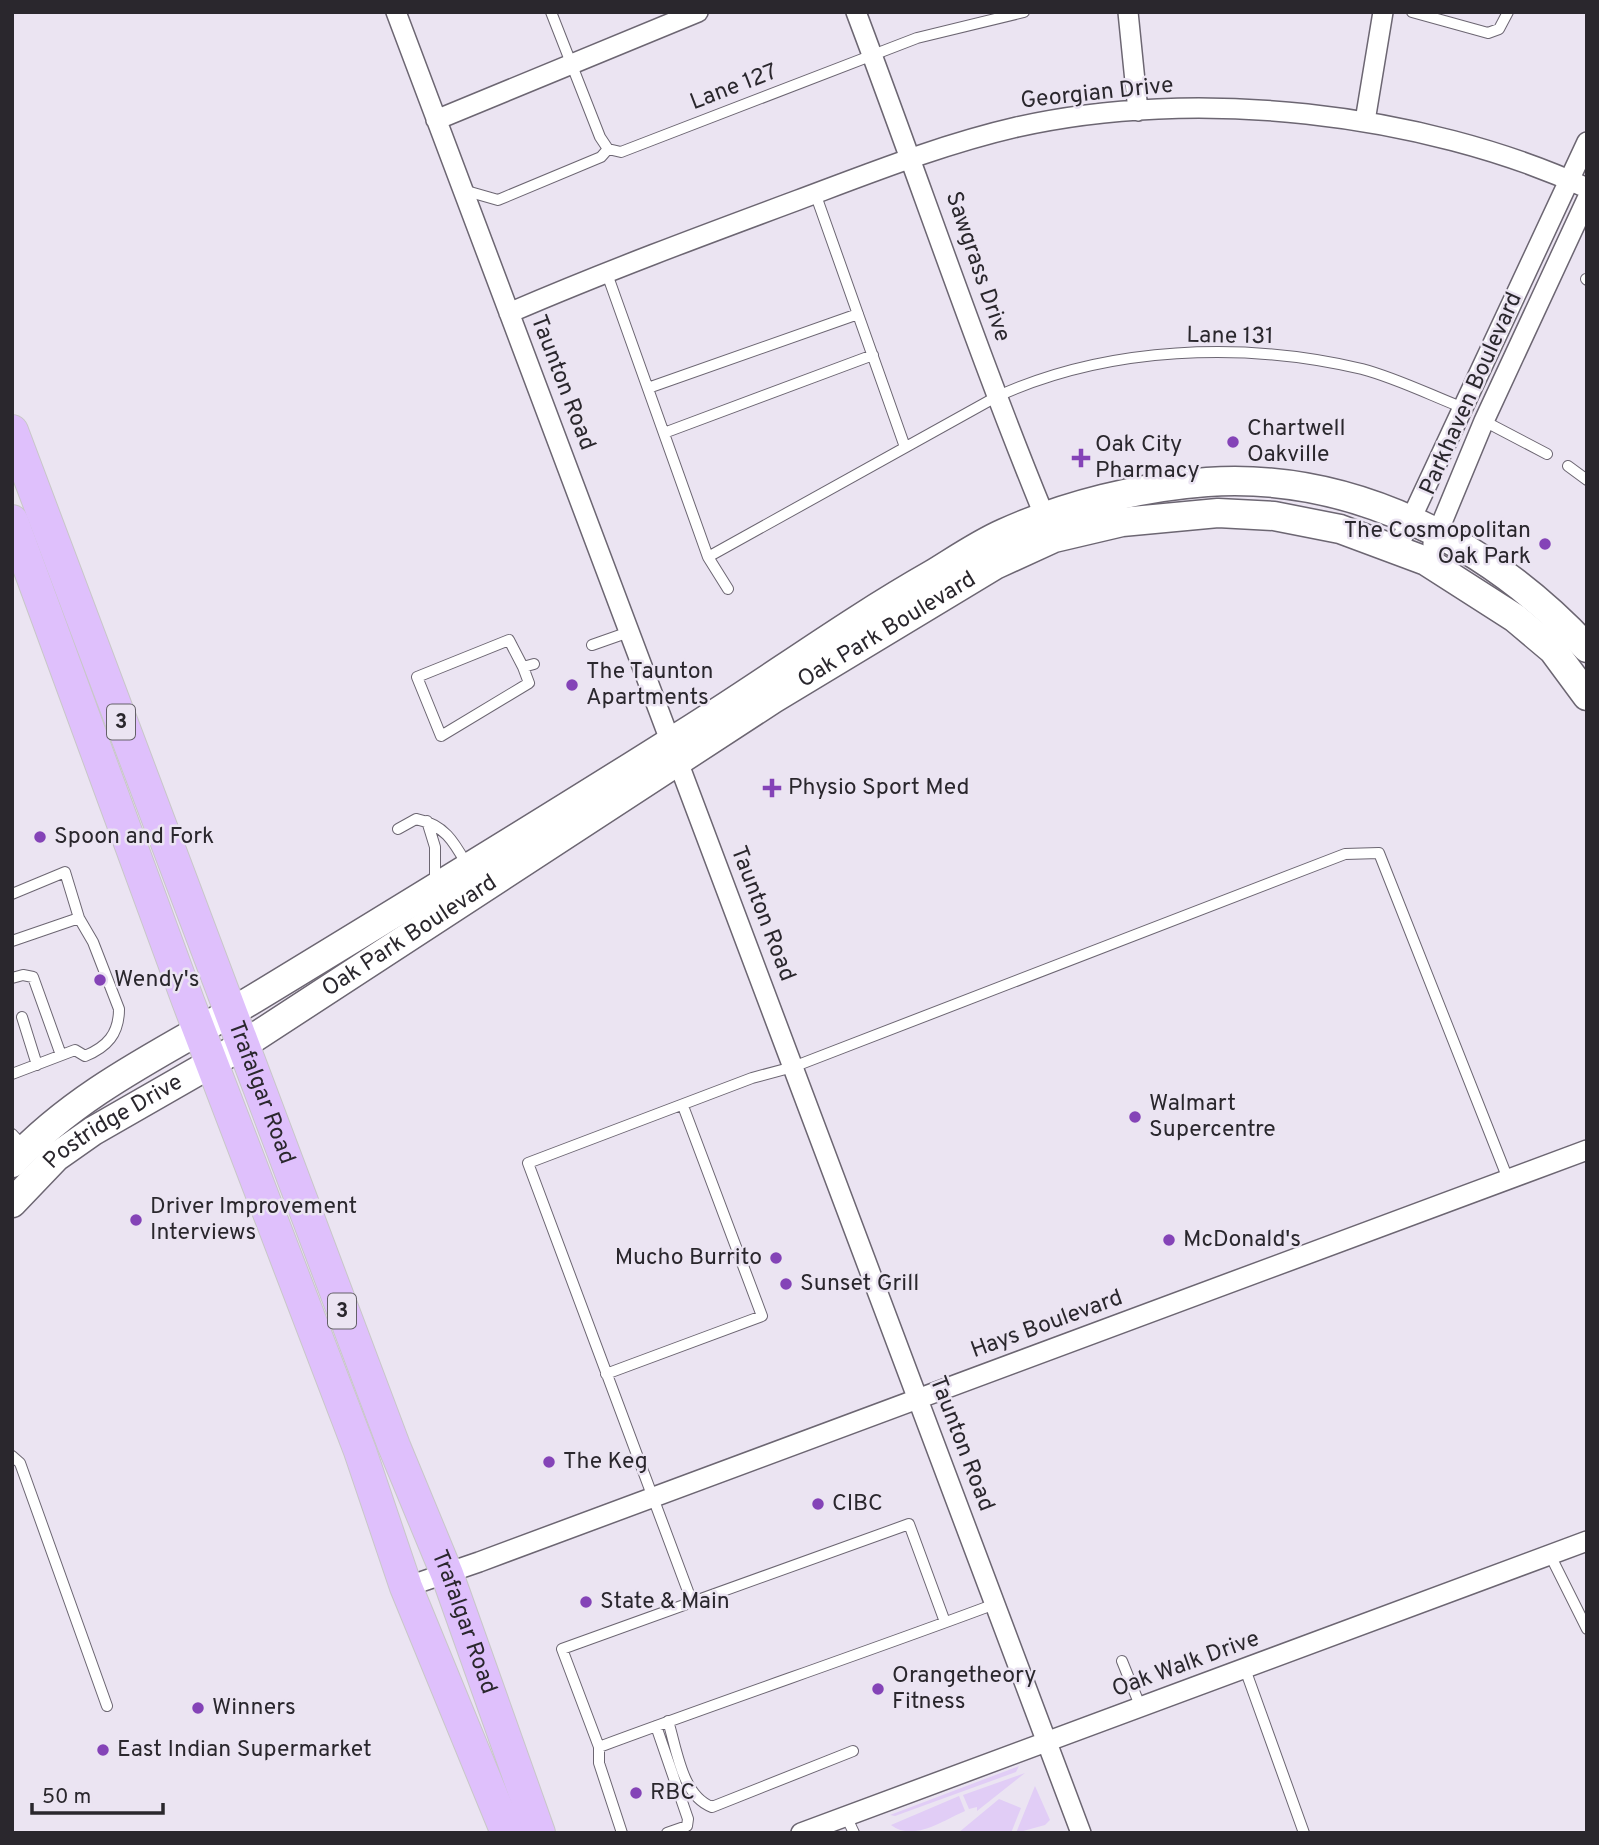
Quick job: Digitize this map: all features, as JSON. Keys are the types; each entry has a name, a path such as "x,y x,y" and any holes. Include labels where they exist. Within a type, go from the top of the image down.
{"main road":[{"name":"Trafalgar Road","path":"12,431 41,508 227,1053 406,1587 507,1833"},
{"name":"Trafalgar Road","path":"12,520 216,1022"},
{"name":"Trafalgar Road","path":"227,1053 447,1574 539,1833"}],"street":[{"name":"Taunton Road","path":"396,12 1082,1833"},
{"path":"436,120 698,12"},
{"name":"Sawgrass Drive","path":"856,12 912,157 996,397 1050,528"},
{"path":"1128,12 1138,111"},
{"path":"1365,121 1383,12"},
{"name":"Georgian Drive","path":"509,313 606,271 912,157 1017,127 1138,111 1203,108 1289,111 1365,121 1484,149 1578,183"},
{"name":"Parkhaven Boulevard","path":"1397,549 1521,279 1578,183 1587,142"},
{"name":"Parkhaven Boulevard","path":"1426,561 1484,421 1587,200"},
{"name":"Parkhaven Boulevard","path":"1521,279 1547,285"},
{"name":"Oak Park Boulevard","path":"227,1053 474,878 675,753 773,699 995,565 1050,528 1101,500 1167,486 1244,481 1280,482 1348,496 1438,532 1511,579 1587,648"},
{"path":"12,520 41,508"},
{"name":"Oak Park Boulevard","path":"1050,528 1218,513 1274,516 1340,529 1426,561 1515,618 1553,650 1587,696"},
{"name":"Oak Park Boulevard","path":"216,1022 434,886 474,878"},
{"name":"Postridge Drive","path":"17,1148 93,1092 216,1022"},
{"name":"Postridge Drive","path":"12,1203 56,1157 122,1113 227,1053"},
{"name":"Hays Boulevard","path":"406,1587 1587,1150"},
{"name":"Oak Walk Drive","path":"801,1833 850,1824 1048,1742 1587,1542"}],"lane":[{"path":"551,12 600,137 608,149"},
{"name":"Lane 127","path":"463,190 498,201 601,158 608,149 621,152 917,38 1024,12"},
{"path":"1412,12 1488,33 1499,29 1508,12"},
{"path":"815,193 905,447"},
{"path":"606,271 708,557 728,589"},
{"path":"648,388 858,314"},
{"name":"Lane 131","path":"708,557 996,397 1045,377 1101,364 1157,356 1240,354 1361,369 1398,380 1461,407"},
{"path":"664,433 873,355"},
{"path":"1484,421 1547,454"},
{"path":"1568,466 1587,480"},
{"path":"592,645 629,632"},
{"path":"509,640 523,667 529,683 441,736 417,677 509,640"},
{"path":"523,667 534,664"},
{"path":"398,829 416,819 427,821 452,837 474,878"},
{"path":"427,821 435,847 434,886"},
{"path":"692,1602 528,1163 752,1078 793,1066 1345,853 1378,853 1508,1180"},
{"path":"12,894 65,872 79,918 93,942 119,1009 119,1020 110,1041 101,1050 85,1056 75,1050 12,1074"},
{"path":"12,941 79,918"},
{"path":"12,978 23,975 33,977 61,1055"},
{"path":"22,1017 37,1065"},
{"path":"606,1374 762,1315 683,1106"},
{"path":"12,1456 20,1463 107,1706"},
{"path":"622,1833 599,1763 600,1747 562,1649 909,1524 945,1622"},
{"path":"1550,1555 1587,1629"},
{"path":"600,1747 995,1604"},
{"path":"1122,1661 1141,1708"},
{"path":"1245,1669 1304,1833"},
{"path":"668,1721 690,1791 700,1802 712,1807 853,1751"},
{"path":"656,1726 688,1819 687,1826 667,1833"}],"shaded area":[{"path":"1019,1766 1016,1772 895,1816 890,1815"},
{"path":"1025,1773 977,1811 977,1807 969,1809 963,1795"},
{"path":"1035,1786 1050,1820 1045,1825 1016,1833"},
{"path":"959,1796 965,1811 928,1828 909,1831 891,1825"},
{"path":"999,1799 1021,1808 1011,1833 958,1833"}],"place":[{"name":"Chartwell Oakville","path":"1233,442"},
{"name":"Oak City Pharmacy","path":"1081,458"},
{"name":"The Cosmopolitan Oak Park","path":"1545,544"},
{"name":"The Taunton Apartments","path":"572,685"},
{"name":"Physio Sport Med","path":"772,788"},
{"name":"Spoon and Fork","path":"40,837"},
{"name":"Wendy's","path":"100,980"},
{"name":"Walmart Supercentre","path":"1135,1117"},
{"name":"Driver Improvement Interviews","path":"136,1220"},
{"name":"McDonald's","path":"1169,1240"},
{"name":"Mucho Burrito","path":"776,1258"},
{"name":"Sunset Grill","path":"786,1284"},
{"name":"The Keg","path":"549,1462"},
{"name":"CIBC","path":"818,1504"},
{"name":"State & Main","path":"586,1602"},
{"name":"Orangetheory Fitness","path":"878,1689"},
{"name":"Winners","path":"198,1708"},
{"name":"East Indian Supermarket","path":"103,1750"},
{"name":"RBC","path":"636,1793"}]}
